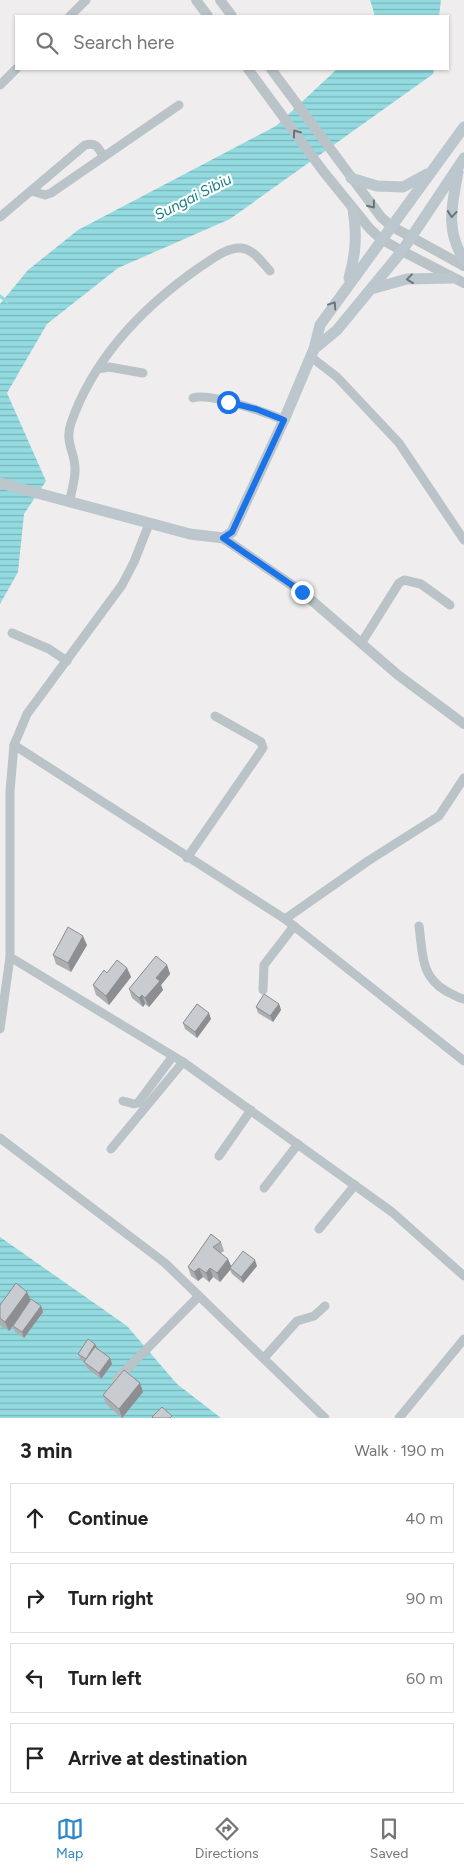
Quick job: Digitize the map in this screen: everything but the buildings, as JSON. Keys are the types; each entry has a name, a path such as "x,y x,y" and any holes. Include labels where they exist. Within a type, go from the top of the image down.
{"main road":[{"path":"0,483 190,534 223,538 232,532 284,420 312,353 320,325 464,127"},
{"path":"312,353 337,330 402,252 462,162"},
{"path":"462,162 451,214 451,232 464,260"},
{"path":"351,178 377,186 403,187 431,172"},
{"path":"348,284 356,254 357,236 353,209"},
{"path":"370,290 407,279 453,278"}],"street":[{"path":"71,15 86,0"},
{"path":"196,0 207,15"},
{"path":"220,0 231,15"},
{"path":"0,85 15,70"},
{"path":"249,70 323,171 353,209 381,239 402,252 464,283"},
{"path":"272,70 351,178 391,226 464,266"},
{"path":"32,191 45,194 51,193 179,105"},
{"path":"0,217 85,145 92,143 96,145 103,156"},
{"path":"52,172 63,184"},
{"path":"70,501 75,470 68,434 71,423 98,369 119,339 170,288 217,256 239,248 250,250 270,271"},
{"path":"312,353 399,443 464,540"},
{"path":"98,369 108,367 143,374"},
{"path":"193,398 205,396 256,409 284,420"},
{"path":"0,1029 10,957 10,791 14,746 27,714 122,585 134,562 149,524"},
{"path":"223,538 302,592 398,675 464,724"},
{"path":"362,642 399,583 404,580 421,584 450,605"},
{"path":"12,633 49,649 67,661"},
{"path":"187,858 263,748 261,742 215,716"},
{"path":"14,746 285,919 464,1061"},
{"path":"285,919 368,861 439,816 464,778"},
{"path":"263,990 264,965 294,926"},
{"path":"419,926 429,978 437,985 464,999"},
{"path":"10,957 183,1062 392,1212 464,1276"},
{"path":"123,1100 134,1104 138,1103 173,1056"},
{"path":"111,1148 183,1062"},
{"path":"219,1156 251,1110"},
{"path":"0,1138 164,1263 325,1418"},
{"path":"264,1188 298,1144"},
{"path":"319,1229 355,1185"},
{"path":"111,1385 199,1296"},
{"path":"264,1358 297,1321 314,1316 325,1306"},
{"path":"399,1418 464,1339"}],"water":[{"path":"370,0 441,0 439,15 375,15"},
{"name":"Sungai Sibiu","path":"336,70 434,70 433,74 230,219 118,268 47,324 7,393 46,481 24,514 18,572 0,604 0,304 28,270 78,230 276,126"},
{"path":"0,1237 127,1326 177,1384 221,1418 0,1418"}],"waterway":[{"path":"0,296 7,302"}],"route":[{"path":"228,402 256,409 284,420 232,532 223,538 302,592"}]}
